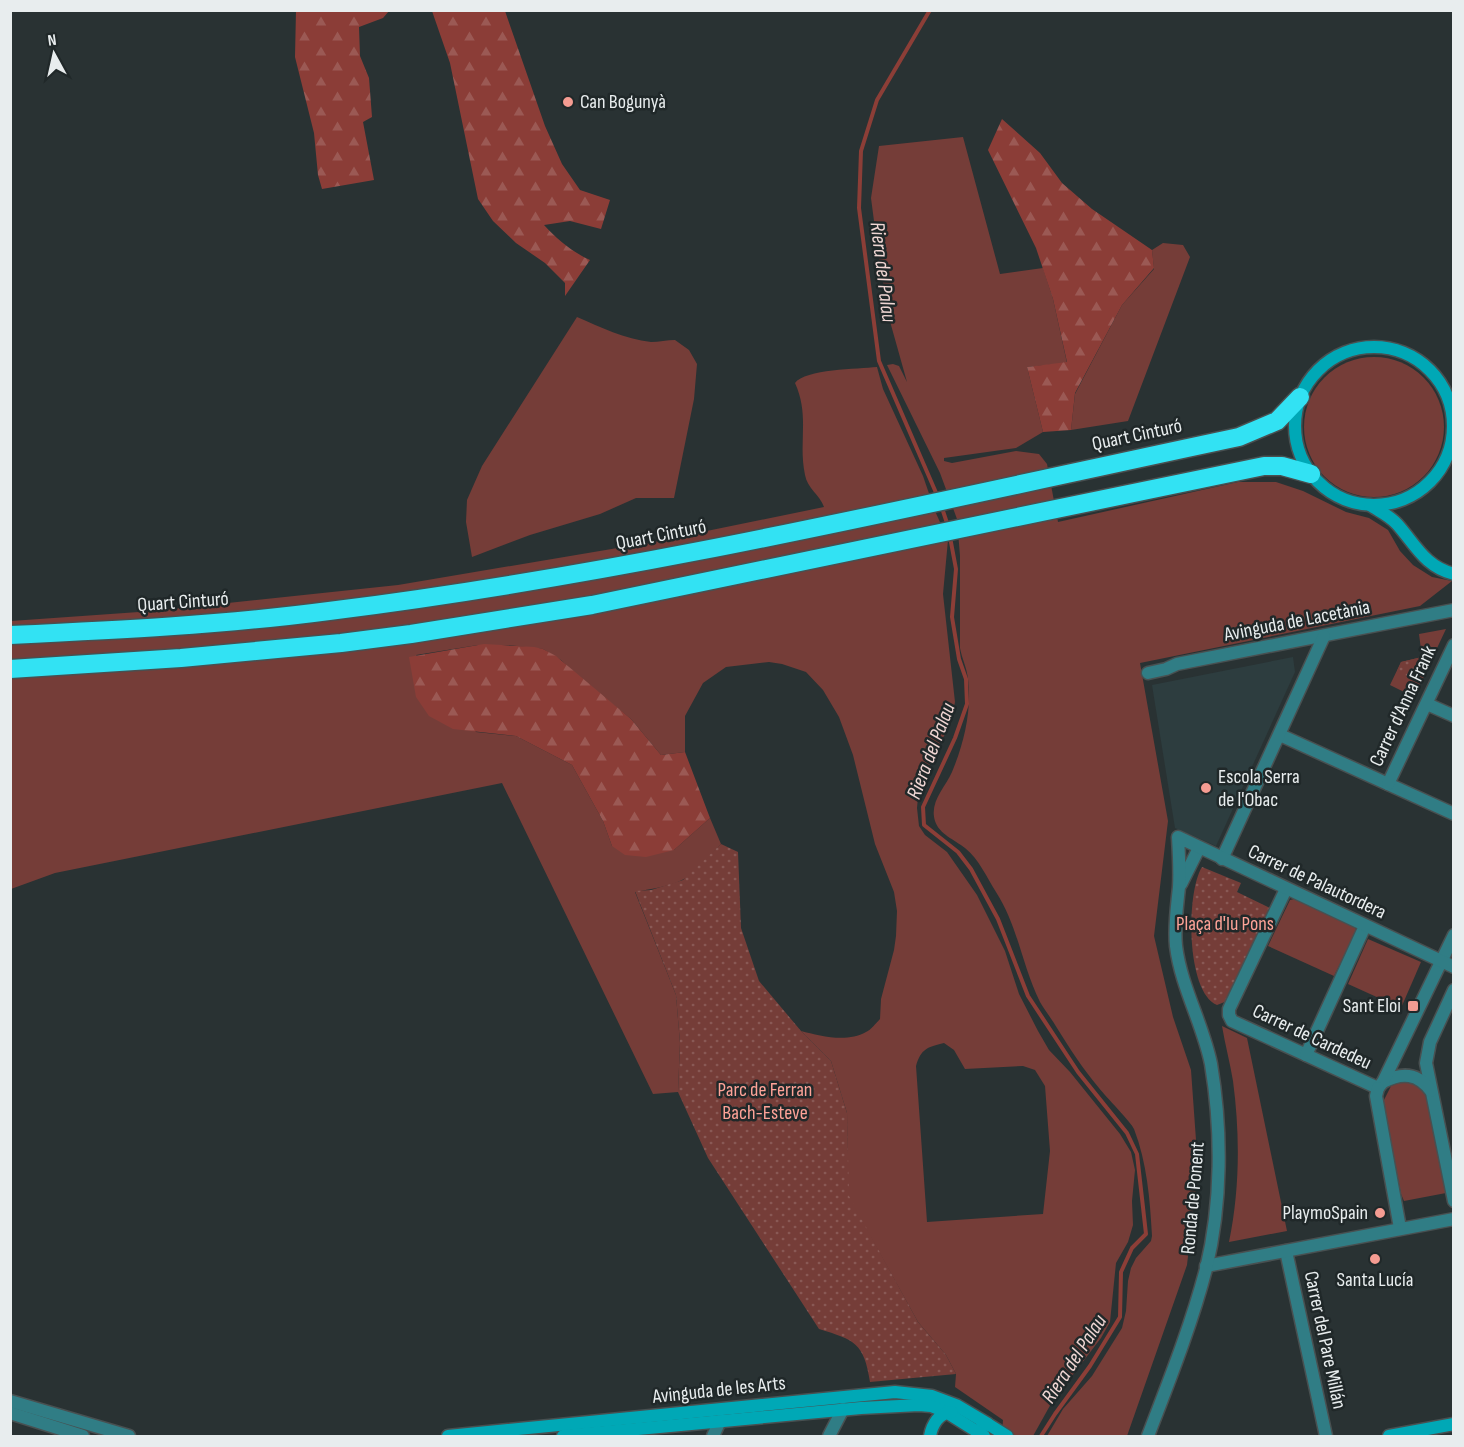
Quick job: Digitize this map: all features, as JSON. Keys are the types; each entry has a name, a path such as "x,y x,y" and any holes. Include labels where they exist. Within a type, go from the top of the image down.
{"highway":[{"name":"Quart Cinturó","path":"10,635 162,627 313,613 522,583 824,526 1239,437 1277,421 1300,397"},
{"path":"10,669 240,653 411,634 592,605 1264,466 1282,466 1311,474"}],"main road":[{"path":"1384,347 1412,356 1430,369 1447,394 1453,417 1452,440 1448,455 1431,480 1406,498 1384,504 1369,505 1334,494 1311,474 1300,457 1295,437 1295,416 1300,397 1311,377 1333,357 1354,349 1384,347"},
{"path":"1369,505 1392,519 1424,558 1439,569 1454,574"},
{"name":"Avinguda de les Arts","path":"563,1437 582,1431 895,1392 932,1396 956,1405 988,1424"},
{"path":"910,1405 926,1413 936,1424 984,1437"},
{"name":"Avinguda de les Arts","path":"448,1437 720,1422 910,1405 931,1406 936,1424 956,1412 974,1421 988,1424"},
{"path":"988,1424 1005,1435"},
{"path":"1389,1437 1454,1424"}],"street":[{"name":"Avinguda de Lacetània","path":"1148,673 1178,664 1454,610"},
{"path":"1222,859 1324,636"},
{"name":"Carrer d'Anna Frank","path":"1388,784 1454,645"},
{"path":"1427,704 1454,716"},
{"path":"1280,735 1454,814"},
{"name":"Carrer de Palautordera","path":"1178,837 1454,967"},
{"name":"Ronda de Ponent","path":"1148,1437 1182,1349 1206,1266 1214,1220 1218,1174 1218,1130 1207,1045 1178,959 1175,915 1179,887 1178,837"},
{"name":"Ronda de Ponent","path":"1179,887 1199,848"},
{"name":"Carrer de Cardedeu","path":"1286,889 1229,1009 1229,1015 1232,1022 1380,1085 1376,1096 1400,1228"},
{"path":"1306,1055 1365,926"},
{"path":"1380,1085 1454,935"},
{"path":"1454,990 1427,1052 1426,1063 1454,1201"},
{"path":"1380,1085 1399,1075 1413,1076 1425,1082 1432,1092"},
{"path":"1206,1266 1454,1219"},
{"name":"Carrer del Pare Millán","path":"1286,1251 1326,1437"},
{"path":"10,1401 129,1437"},
{"path":"829,1437 843,1410"},
{"path":"10,1413 83,1437"},
{"path":"713,1437 720,1422"}],"shaded area":[{"name":"Escola Serra de l'Obac","path":"1293,657 1295,672 1216,846 1175,828 1152,685"}],"green space":[{"path":"296,11 389,11 383,18 359,27 360,56 369,78 372,117 363,122 374,180 322,189 318,175 314,133 295,57"},
{"path":"432,11 505,11 545,126 562,164 580,190 610,200 601,229 570,221 544,225 565,245 590,260 565,296 565,283 545,263 516,243 493,221 478,199 450,63"},
{"path":"1002,119 1040,153 1062,183 1092,209 1152,250 1154,268 1122,305 1075,393 1071,430 1043,432 1027,367 1067,362 1053,299 1036,248 988,150"},
{"path":"963,137 1000,274 1043,268 1053,299 1067,363 1027,367 1043,432 1016,448 944,458 944,461 952,463 1016,451 1039,454 1047,464 1058,522 1238,482 1276,482 1303,491 1346,512 1369,518 1388,530 1400,551 1413,565 1432,577 1452,581 1420,606 1140,663 1168,821 1154,936 1173,1017 1191,1070 1198,1168 1187,1265 1127,1436 1047,1436 1063,1409 1092,1376 1122,1328 1131,1268 1136,1258 1151,1241 1145,1168 1134,1129 1088,1074 1040,1002 1010,918 1003,905 970,852 940,830 934,814 936,801 952,772 960,750 969,703 967,675 960,648 960,556 957,519 940,473 887,365 899,366 907,382 891,325 880,267 871,198 879,146"},
{"path":"1163,243 1183,245 1190,257 1128,421 1071,430 1075,394 1122,305 1154,269 1152,250"},
{"path":"577,317 632,338 651,342 675,340 689,350 697,364 694,399 674,498 636,498 600,514 530,535 472,557 466,522 467,500 482,466"},
{"path":"1374,357 1401,363 1413,369 1423,378 1432,388 1438,400 1444,427 1438,454 1432,466 1423,476 1413,485 1401,491 1374,497 1347,491 1335,485 1325,476 1316,466 1310,454 1304,427 1310,400 1316,388 1325,378 1335,369 1347,363"},
{"path":"877,367 883,389 923,476 948,540 943,594 955,702 950,725 933,756 918,797 919,826 925,835 947,852 977,895 1005,951 1019,994 1038,1031 1049,1050 1070,1072 1120,1134 1131,1152 1135,1170 1132,1201 1133,1225 1128,1242 1116,1263 1110,1322 1101,1338 1052,1402 1033,1436 1002,1436 1003,1420 955,1387 956,1374 946,1355 918,1322 848,1196 847,1113 831,1061 801,1031 834,1038 850,1037 868,1031 880,1019 881,999 894,950 897,911 894,892 875,844 853,755 839,717 823,690 806,672 769,662 726,667 703,683 685,716 685,752 661,755 631,719 561,660 543,649 508,645 478,645 416,655 476,732 516,736 572,765 603,821 612,846 674,850 710,818 721,844 703,864 677,882 635,892 676,995 680,1043 678,1092 653,1094 502,783 55,873 11,889 11,621 153,611 398,585 653,542 824,507 808,484 805,475 802,407 795,383 801,378 820,372","holes":["944,1043 954,1050 965,1069 1023,1066 1035,1070 1045,1086 1050,1151 1043,1214 927,1222 916,1066 920,1056 929,1048"]},
{"path":"1446,629 1414,697 1390,685 1401,662 1422,657 1419,634"},
{"path":"484,644 543,649 556,656 631,719 661,755 685,752 710,818 674,850 646,857 625,855 612,846 603,821 572,765 516,736 453,729 429,716 416,697 409,657"},
{"path":"1422,657 1431,661 1421,683 1397,671 1401,662"},
{"name":"Parc de Ferran Bach-Esteve","path":"721,844 738,852 741,928 759,981 801,1031 831,1061 847,1113 849,1196 918,1322 946,1355 956,1374 870,1382 865,1359 856,1345 841,1336 819,1329 708,1158 678,1092 680,1043 676,995 635,891 651,890 683,880"},
{"name":"Plaça d'Iu Pons","path":"1202,867 1241,883 1237,892 1270,908 1227,1001 1217,1005 1207,996 1199,981 1194,962 1193,897"},
{"path":"1294,899 1355,927 1356,931 1334,976 1268,946 1290,900"},
{"path":"1368,939 1421,962 1401,1008 1348,984"},
{"path":"1222,1026 1247,1038 1287,1231 1229,1242 1237,1182 1238,1141 1233,1081"},
{"path":"1402,1081 1414,1082 1426,1091 1446,1193 1404,1201 1401,1194 1383,1102 1391,1086"}],"waterway":[{"name":"Riera del Palau","path":"930,10 877,100 861,151 859,208 879,361 937,495"},
{"name":"Riera del Palau","path":"942,508 948,526"},
{"name":"Riera del Palau","path":"950,537 956,569 952,617 959,659 966,679 967,704 955,738 923,807 924,825 958,852 971,869 998,919 1028,996 1078,1072 1127,1133 1137,1154 1146,1234 1132,1248 1121,1272 1120,1317 1090,1366 1041,1436"}],"place":[{"name":"Can Bogunyà","path":"568,102"},
{"name":"Escola Serra de l'Obac","path":"1206,788"},
{"name":"Sant Eloi","path":"1413,1006"},
{"name":"PlaymoSpain","path":"1380,1213"},
{"name":"Santa Lucía","path":"1375,1259"}]}
